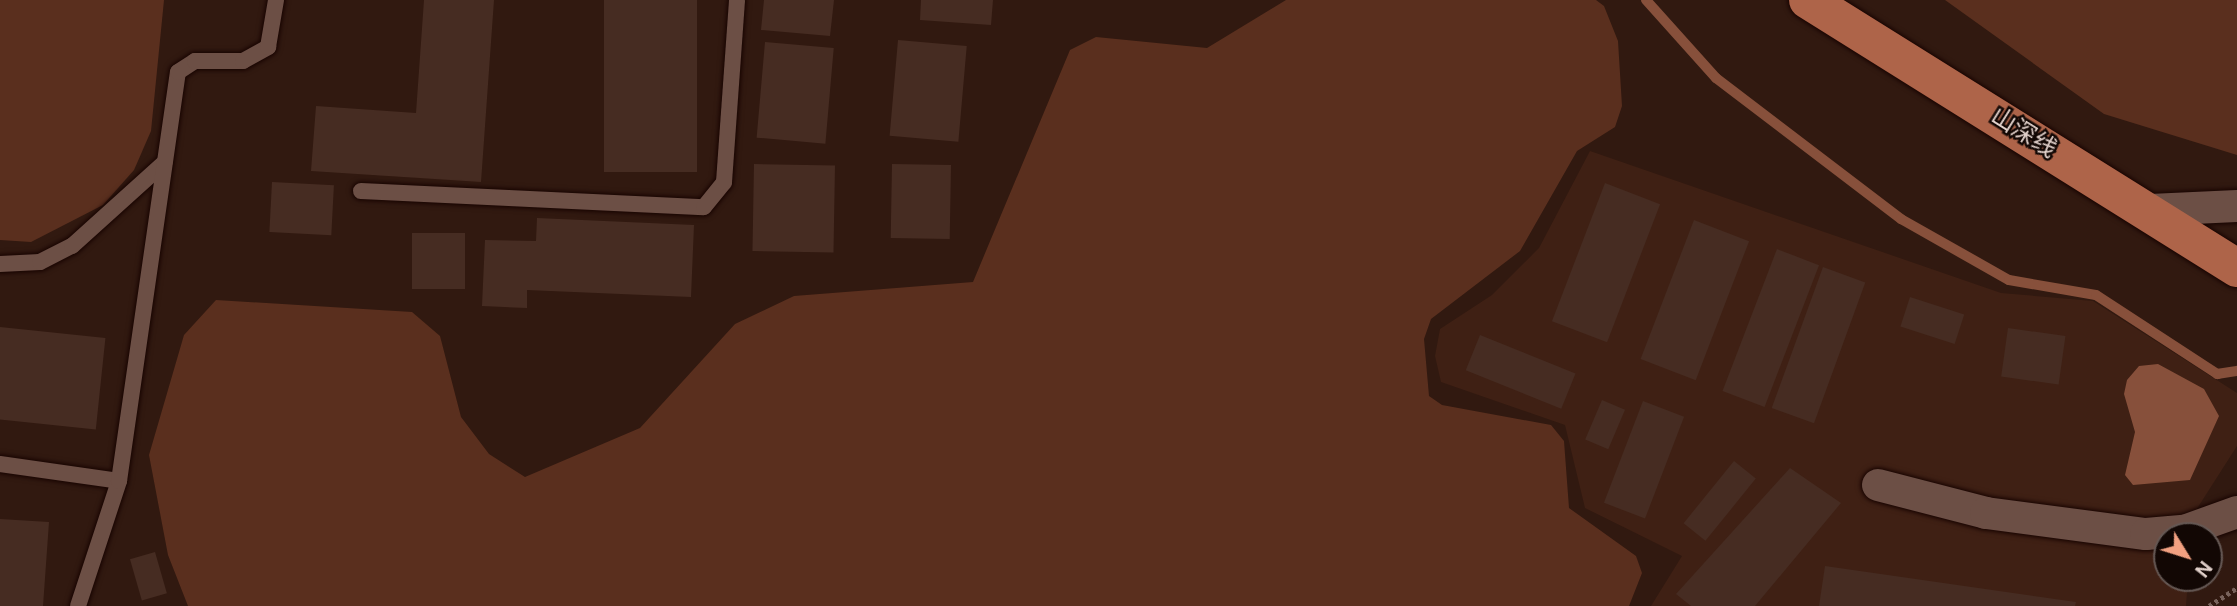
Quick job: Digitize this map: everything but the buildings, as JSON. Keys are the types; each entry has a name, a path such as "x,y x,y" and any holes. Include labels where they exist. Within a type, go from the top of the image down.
{"highway":[{"name":"山深线","path":"1808,0 2150,210 2237,268"}],"street":[{"path":"2150,210 2237,206"},
{"path":"1878,485 1986,513 2146,534 2184,531 2237,512"}],"lane":[{"path":"78,606 120,481 177,72 195,61 243,61 268,47 276,0"},
{"path":"361,191 704,207 724,182 737,0"},
{"path":"0,264 40,262 72,247 165,162"},
{"path":"0,464 120,481"}],"path":[{"path":"2208,606 2237,588"}],"shaded area":[{"path":"0,0 164,0 151,131 134,170 103,205 31,242 0,240"},
{"path":"1286,0 1596,0 1604,6 1618,41 1622,106 1615,127 1577,151 1520,251 1431,319 1424,339 1429,396 1442,405 1551,425 1564,441 1569,508 1636,556 1642,573 1629,606 188,606 168,555 149,455 184,335 216,300 412,312 440,336 461,417 489,454 525,477 640,428 735,324 794,296 973,282 1070,50 1096,37 1207,48"},
{"path":"1945,0 2237,0 2237,155 2104,114"},
{"path":"1590,151 2001,293 2093,301 2237,393 2237,446 2193,515 2184,522 2153,522 2153,592 2187,592 2186,606 1651,606 1682,556 1585,508 1565,425 1441,382 1435,356 1440,329 1492,295 1539,248"},
{"path":"2158,364 2204,389 2219,416 2190,480 2133,485 2125,475 2135,432 2124,394 2127,380 2139,366"}],"waterway":[{"path":"1646,0 1716,78 1901,219 2009,280 2096,295 2217,374 2237,371"}]}
